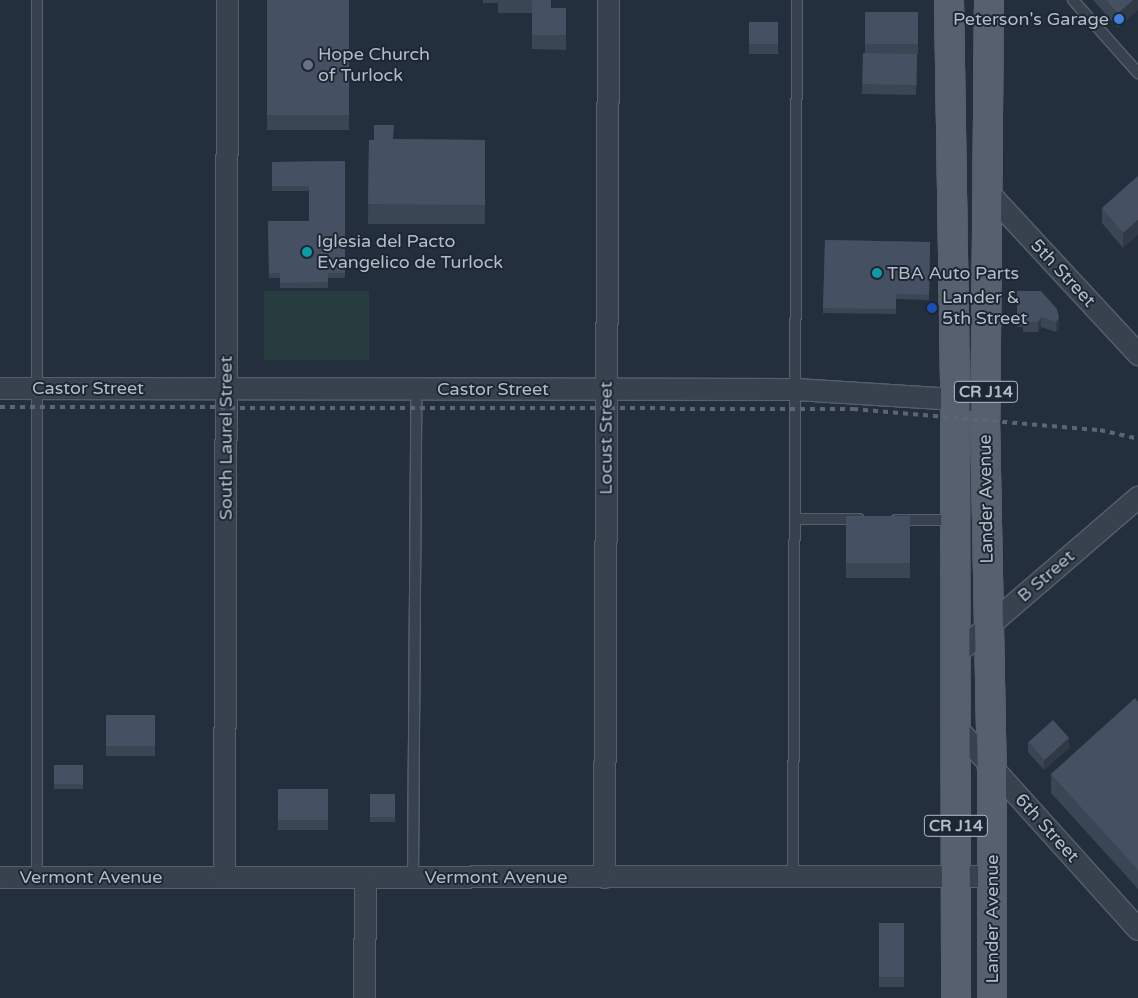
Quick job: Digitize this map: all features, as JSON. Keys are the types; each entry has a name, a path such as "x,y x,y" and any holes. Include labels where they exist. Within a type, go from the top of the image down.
{"main road":[{"name":"Lander Avenue","path":"948,0 955,398 956,998"},
{"name":"Lander Avenue","path":"991,6 985,401 992,767 992,998"}],"street":[{"name":"South Laurel Street","path":"224,877 227,0"},
{"name":"Locust Street","path":"604,877 608,0"},
{"name":"5th Street","path":"988,192 1138,354"},
{"name":"Castor Street","path":"0,388 796,389 985,401"},
{"name":"B Street","path":"954,655 1138,497"},
{"name":"6th Street","path":"955,726 1138,929"},
{"name":"Vermont Avenue","path":"0,877 992,876"},
{"path":"364,998 365,877"}],"lane":[{"path":"36,877 37,0"},
{"path":"793,876 797,0"},
{"path":"1073,0 1138,73"},
{"path":"413,877 416,390"},
{"path":"795,519 954,520"}],"green space":[{"path":"264,291 369,291 369,360 264,360"}],"building":[{"name":"Hope Church of Turlock","path":"267,0 349,0 349,115 267,115"},
{"path":"532,0 551,0 551,8 566,8 566,35 532,35"},
{"path":"1106,0 1133,0 1118,13"},
{"path":"865,12 918,12 918,44 865,44"},
{"path":"749,22 778,22 778,44 749,44"},
{"path":"863,53 917,54 916,85 862,84"},
{"path":"374,125 394,125 393,139 485,140 485,205 368,204 369,140 374,140"},
{"name":"Iglesia del Pacto Evangelico de Turlock","path":"345,161 345,273 328,273 328,282 280,283 280,273 269,273 268,221 309,221 309,186 272,186 272,162"},
{"path":"1138,176 1138,220 1123,233 1102,208"},
{"name":"TBA Auto Parts","path":"825,240 930,242 929,295 896,294 896,309 823,308"},
{"path":"1017,291 1041,291 1057,309 1059,318 1056,322 1041,317 1038,322 1023,322 1023,317 1017,317"},
{"path":"846,516 910,516 910,563 846,563"},
{"path":"1135,698 1138,702 1138,870 1051,774"},
{"path":"106,715 155,715 155,746 106,746"},
{"path":"1053,720 1069,738 1045,760 1028,742"},
{"path":"54,765 83,765 83,784 54,784"},
{"path":"278,789 328,789 328,820 278,820"},
{"path":"370,794 395,794 395,817 370,817"},
{"path":"879,923 904,923 904,977 879,977"}],"railway":[{"path":"0,407 853,409 1100,430 1138,439"}],"place":[{"name":"Peterson's Garage","path":"1119,19"},
{"name":"Hope Church of Turlock","path":"308,65"},
{"name":"Iglesia del Pacto Evangelico de Turlock","path":"307,252"},
{"name":"TBA Auto Parts","path":"877,273"},
{"name":"Lander & 5th Street","path":"932,308"}]}
